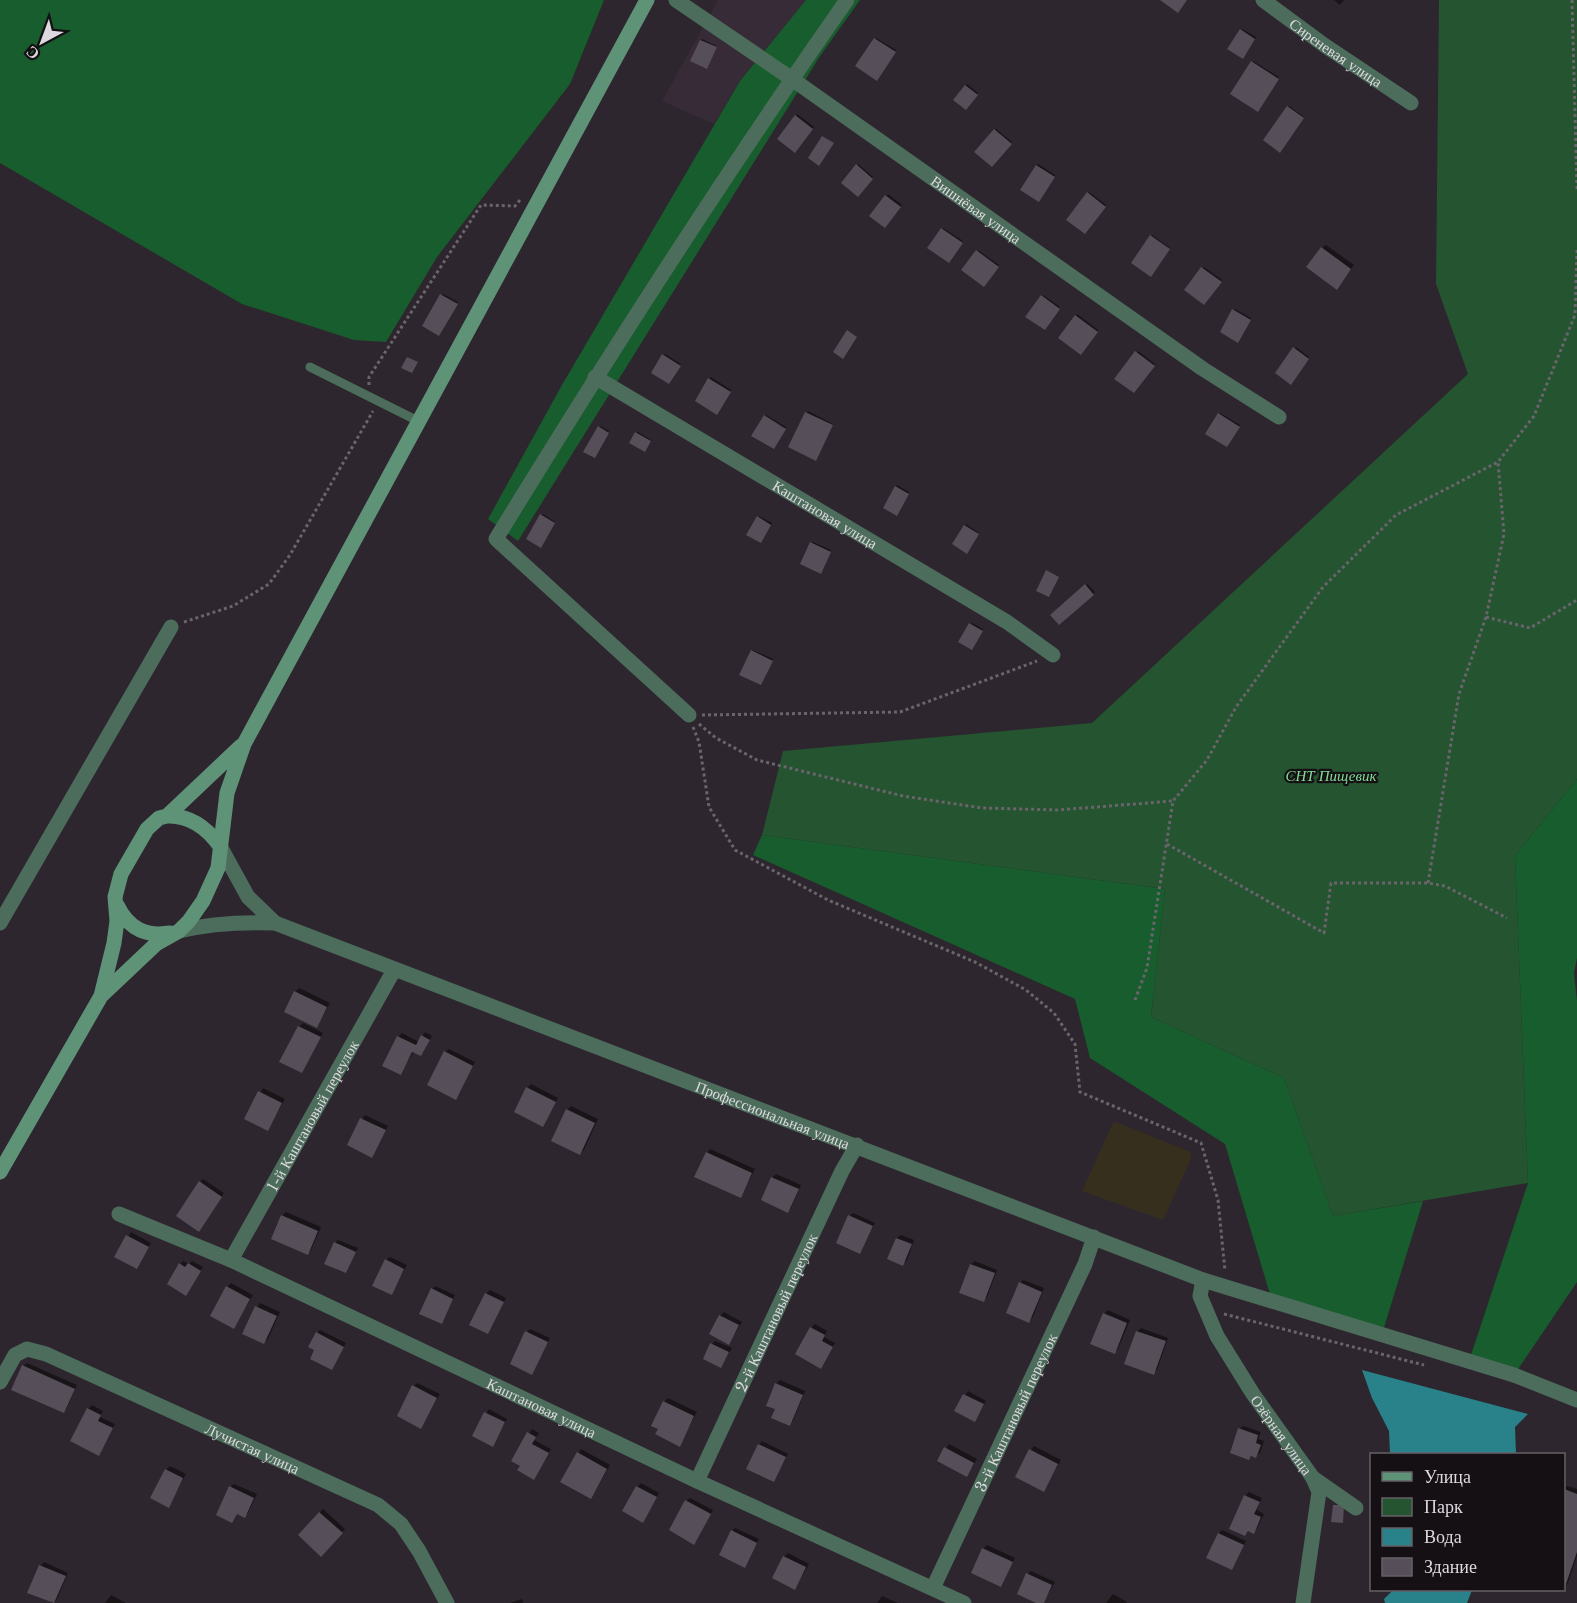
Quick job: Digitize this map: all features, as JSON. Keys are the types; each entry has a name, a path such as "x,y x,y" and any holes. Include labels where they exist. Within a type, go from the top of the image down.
{"main road":[{"path":"101,996 156,944 179,931 196,912 214,878 221,858 220,846 227,793 244,744 647,0"},
{"path":"167,816 244,744"},
{"path":"0,1172 101,996 114,943 117,884 147,829 159,818 175,815 190,819 206,830 220,846"},
{"path":"116,904 130,924 144,933 159,934 179,931"}],"street":[{"name":"Вишнёвая улица","path":"676,0 792,79 1203,369 1279,417"},
{"path":"689,715 496,539 595,377 792,79 847,0"},
{"name":"Сиреневая улица","path":"1263,0 1324,45 1411,103"},
{"name":"Каштановая улица","path":"595,377 1007,622 1053,655"},
{"path":"0,922 171,627"},
{"path":"220,846 248,897 275,923"},
{"path":"179,931 240,921 275,923"},
{"name":"Профессиональная улица","path":"275,923 1203,1280 1514,1375 1577,1400"},
{"name":"1-й Каштановый переулок","path":"231,1260 394,970"},
{"name":"2-й Каштановый переулок","path":"697,1481 842,1171 857,1145"},
{"name":"Каштановая улица","path":"119,1214 231,1260 697,1481 964,1603"},
{"name":"3-й Каштановый переулок","path":"933,1588 1085,1264 1094,1237"},
{"name":"Озёрная улица","path":"1203,1280 1200,1296 1217,1336 1253,1394 1313,1478 1319,1492 1303,1603"},
{"name":"Лучистая улица","path":"0,1382 15,1355 27,1349 46,1354 378,1505 401,1524 419,1551 447,1603"},
{"path":"1313,1478 1356,1508"}],"lane":[{"path":"310,367 420,422"}],"path":[{"path":"1572,0 1577,190"},
{"path":"171,627 232,606 269,584 290,555 375,407 369,396 369,377 481,205 515,206 522,198"},
{"path":"1135,1000 1147,968 1173,801 1207,760 1236,707 1323,587 1396,515 1498,462 1534,416 1575,315 1577,248"},
{"path":"1428,883 1460,694 1486,617 1504,534 1498,462"},
{"path":"1486,617 1530,628 1577,600"},
{"path":"689,715 900,712 1053,655"},
{"path":"689,715 716,738 757,760 903,796 982,808 1058,810 1173,801"},
{"path":"689,715 699,742 709,807 735,850 828,900 975,962 1026,990 1054,1013 1075,1044 1080,1092 1201,1143 1218,1200 1226,1287"},
{"path":"1167,844 1324,933 1331,883 1428,883 1445,886 1507,918"},
{"path":"1207,1310 1425,1365"}],"shaded area":[{"path":"718,0 806,0 740,81 714,124 662,101"},
{"path":"1116,1122 1191,1152 1191,1159 1163,1220 1082,1191 1112,1125"}],"green space":[{"path":"0,0 604,0 570,84 437,257 386,342 354,340 242,304 0,163"},
{"path":"806,0 860,0 820,56 518,541 488,519 562,385 740,81"},
{"name":"СНТ Пищевик","path":"1439,0 1577,0 1577,779 1515,856 1528,1183 1333,1216 1284,1078 1151,1017 1165,889 762,835 783,751 1092,723 1468,374 1436,284"},
{"path":"1577,779 1577,958 1574,973 1577,1001 1577,1282 1514,1375 1469,1361 1528,1183 1515,856"},
{"path":"762,835 1165,889 1151,1017 1284,1078 1333,1216 1423,1201 1382,1334 1272,1301 1225,1144 1090,1058 1075,999 753,855"}],"water":[{"path":"1362,1370 1528,1414 1515,1427 1516,1453 1390,1453 1389,1431 1372,1398"},
{"path":"1392,1591 1472,1591 1467,1603 1385,1603 1384,1599"}],"building":[{"path":"1160,0 1187,0 1178,13"},
{"path":"1240,29 1255,39 1243,59 1227,49"},
{"path":"874,38 896,52 877,81 855,66"},
{"path":"700,40 717,47 707,69 690,61"},
{"path":"1251,61 1279,79 1258,112 1230,94"},
{"path":"965,85 978,95 966,110 953,100"},
{"path":"1287,106 1304,118 1280,153 1263,140"},
{"path":"795,115 813,129 795,153 777,139"},
{"path":"994,129 1012,144 992,167 974,152"},
{"path":"822,136 834,143 819,166 808,158"},
{"path":"856,164 873,179 858,197 841,183"},
{"path":"1036,165 1055,177 1039,202 1020,190"},
{"path":"1087,192 1106,207 1085,234 1066,220"},
{"path":"885,195 901,207 885,228 869,216"},
{"path":"941,228 963,243 949,263 927,248"},
{"path":"1150,235 1170,249 1151,277 1131,263"},
{"path":"1321,247 1351,269 1337,290 1306,267"},
{"path":"976,250 999,267 984,287 961,270"},
{"path":"1201,267 1222,282 1204,305 1184,290"},
{"path":"440,294 458,304 439,336 422,326"},
{"path":"1041,295 1060,309 1045,330 1025,317"},
{"path":"1232,309 1251,320 1238,343 1220,332"},
{"path":"1075,315 1098,332 1081,355 1058,338"},
{"path":"847,330 857,337 843,359 833,352"},
{"path":"1293,347 1309,359 1291,385 1275,373"},
{"path":"1135,351 1155,366 1134,393 1114,379"},
{"path":"662,354 681,366 669,384 651,373"},
{"path":"407,357 418,362 412,373 401,368"},
{"path":"708,378 731,392 717,415 695,401"},
{"path":"805,412 833,425 816,461 788,447"},
{"path":"1218,413 1240,427 1227,447 1205,434"},
{"path":"764,415 786,429 774,449 751,436"},
{"path":"598,426 609,433 595,458 583,452"},
{"path":"635,432 651,441 645,452 629,443"},
{"path":"895,486 909,494 897,516 883,508"},
{"path":"540,514 555,523 541,548 526,539"},
{"path":"757,516 771,525 761,543 746,535"},
{"path":"964,525 979,534 967,554 952,544"},
{"path":"810,542 831,552 821,574 800,564"},
{"path":"1046,570 1059,577 1049,597 1036,591"},
{"path":"1085,584 1094,595 1059,625 1050,615"},
{"path":"969,623 983,631 972,650 958,642"},
{"path":"751,650 773,661 761,685 739,675"},
{"path":"294,991 327,1007 317,1028 284,1012"},
{"path":"298,1026 321,1037 302,1073 279,1062"},
{"path":"421,1035 430,1040 421,1056 412,1052 401,1075 382,1066 397,1036 416,1045"},
{"path":"444,1051 473,1066 456,1100 427,1085"},
{"path":"526,1087 556,1102 543,1127 514,1112"},
{"path":"258,1091 282,1103 268,1131 244,1119"},
{"path":"566,1109 595,1123 580,1155 551,1141"},
{"path":"360,1118 386,1130 372,1158 347,1145"},
{"path":"706,1152 752,1173 741,1198 694,1177"},
{"path":"771,1177 799,1189 788,1213 761,1200"},
{"path":"199,1181 222,1197 199,1232 176,1216"},
{"path":"281,1215 318,1231 308,1255 271,1239"},
{"path":"848,1215 873,1226 860,1254 836,1243"},
{"path":"126,1235 149,1247 137,1269 114,1257"},
{"path":"896,1238 912,1244 903,1266 887,1259"},
{"path":"334,1242 356,1252 346,1273 324,1264"},
{"path":"385,1259 404,1269 392,1295 372,1286"},
{"path":"179,1263 185,1267 188,1263 201,1271 186,1296 167,1284"},
{"path":"970,1264 995,1273 984,1302 959,1293"},
{"path":"1019,1282 1042,1292 1029,1323 1006,1313"},
{"path":"226,1286 250,1299 234,1329 210,1316"},
{"path":"431,1288 453,1299 442,1324 419,1314"},
{"path":"485,1293 504,1302 488,1334 469,1325"},
{"path":"255,1306 277,1316 264,1344 242,1334"},
{"path":"1103,1313 1127,1323 1115,1354 1090,1344"},
{"path":"719,1315 739,1325 729,1345 709,1334"},
{"path":"810,1327 825,1335 822,1341 833,1347 821,1369 795,1354"},
{"path":"525,1331 548,1342 532,1375 510,1364"},
{"path":"1136,1331 1166,1341 1154,1375 1124,1364"},
{"path":"316,1332 344,1347 332,1370 310,1359 314,1350 308,1347"},
{"path":"710,1343 729,1352 721,1368 703,1359"},
{"path":"22,1365 75,1389 64,1413 11,1390"},
{"path":"775,1383 803,1395 790,1426 771,1418 775,1409 766,1406"},
{"path":"412,1385 437,1398 421,1429 397,1416"},
{"path":"963,1394 984,1404 975,1422 954,1411"},
{"path":"663,1401 694,1416 680,1447 655,1434 658,1429 651,1426"},
{"path":"87,1408 101,1415 98,1421 113,1428 99,1456 70,1441"},
{"path":"484,1412 505,1422 493,1447 472,1436"},
{"path":"1238,1428 1258,1435 1256,1443 1261,1445 1256,1458 1251,1456 1249,1460 1230,1453"},
{"path":"527,1432 536,1437 532,1444 549,1453 534,1480 517,1470 520,1466 511,1461"},
{"path":"758,1444 786,1457 774,1482 746,1469"},
{"path":"944,1447 974,1463 967,1477 937,1461"},
{"path":"1029,1449 1058,1464 1044,1492 1015,1477"},
{"path":"577,1452 607,1469 591,1499 560,1482"},
{"path":"165,1469 183,1478 169,1508 150,1498"},
{"path":"229,1486 254,1498 245,1518 237,1514 232,1523 216,1515"},
{"path":"636,1486 657,1497 643,1523 622,1511"},
{"path":"1565,1489 1577,1494 1577,1552 1565,1587"},
{"path":"1244,1495 1260,1502 1254,1514 1261,1517 1254,1534 1248,1531 1245,1536 1229,1529"},
{"path":"685,1500 711,1514 694,1545 669,1530"},
{"path":"1333,1505 1344,1505 1343,1523 1331,1522"},
{"path":"319,1512 343,1533 321,1557 298,1535"},
{"path":"731,1530 757,1543 745,1568 719,1555"},
{"path":"1218,1533 1244,1545 1232,1570 1206,1558"},
{"path":"982,1548 1013,1562 1001,1587 971,1573"},
{"path":"783,1556 806,1567 795,1590 772,1578"},
{"path":"39,1565 66,1576 54,1603 27,1593"},
{"path":"1026,1573 1052,1585 1044,1603 1036,1603 1017,1594"}]}
